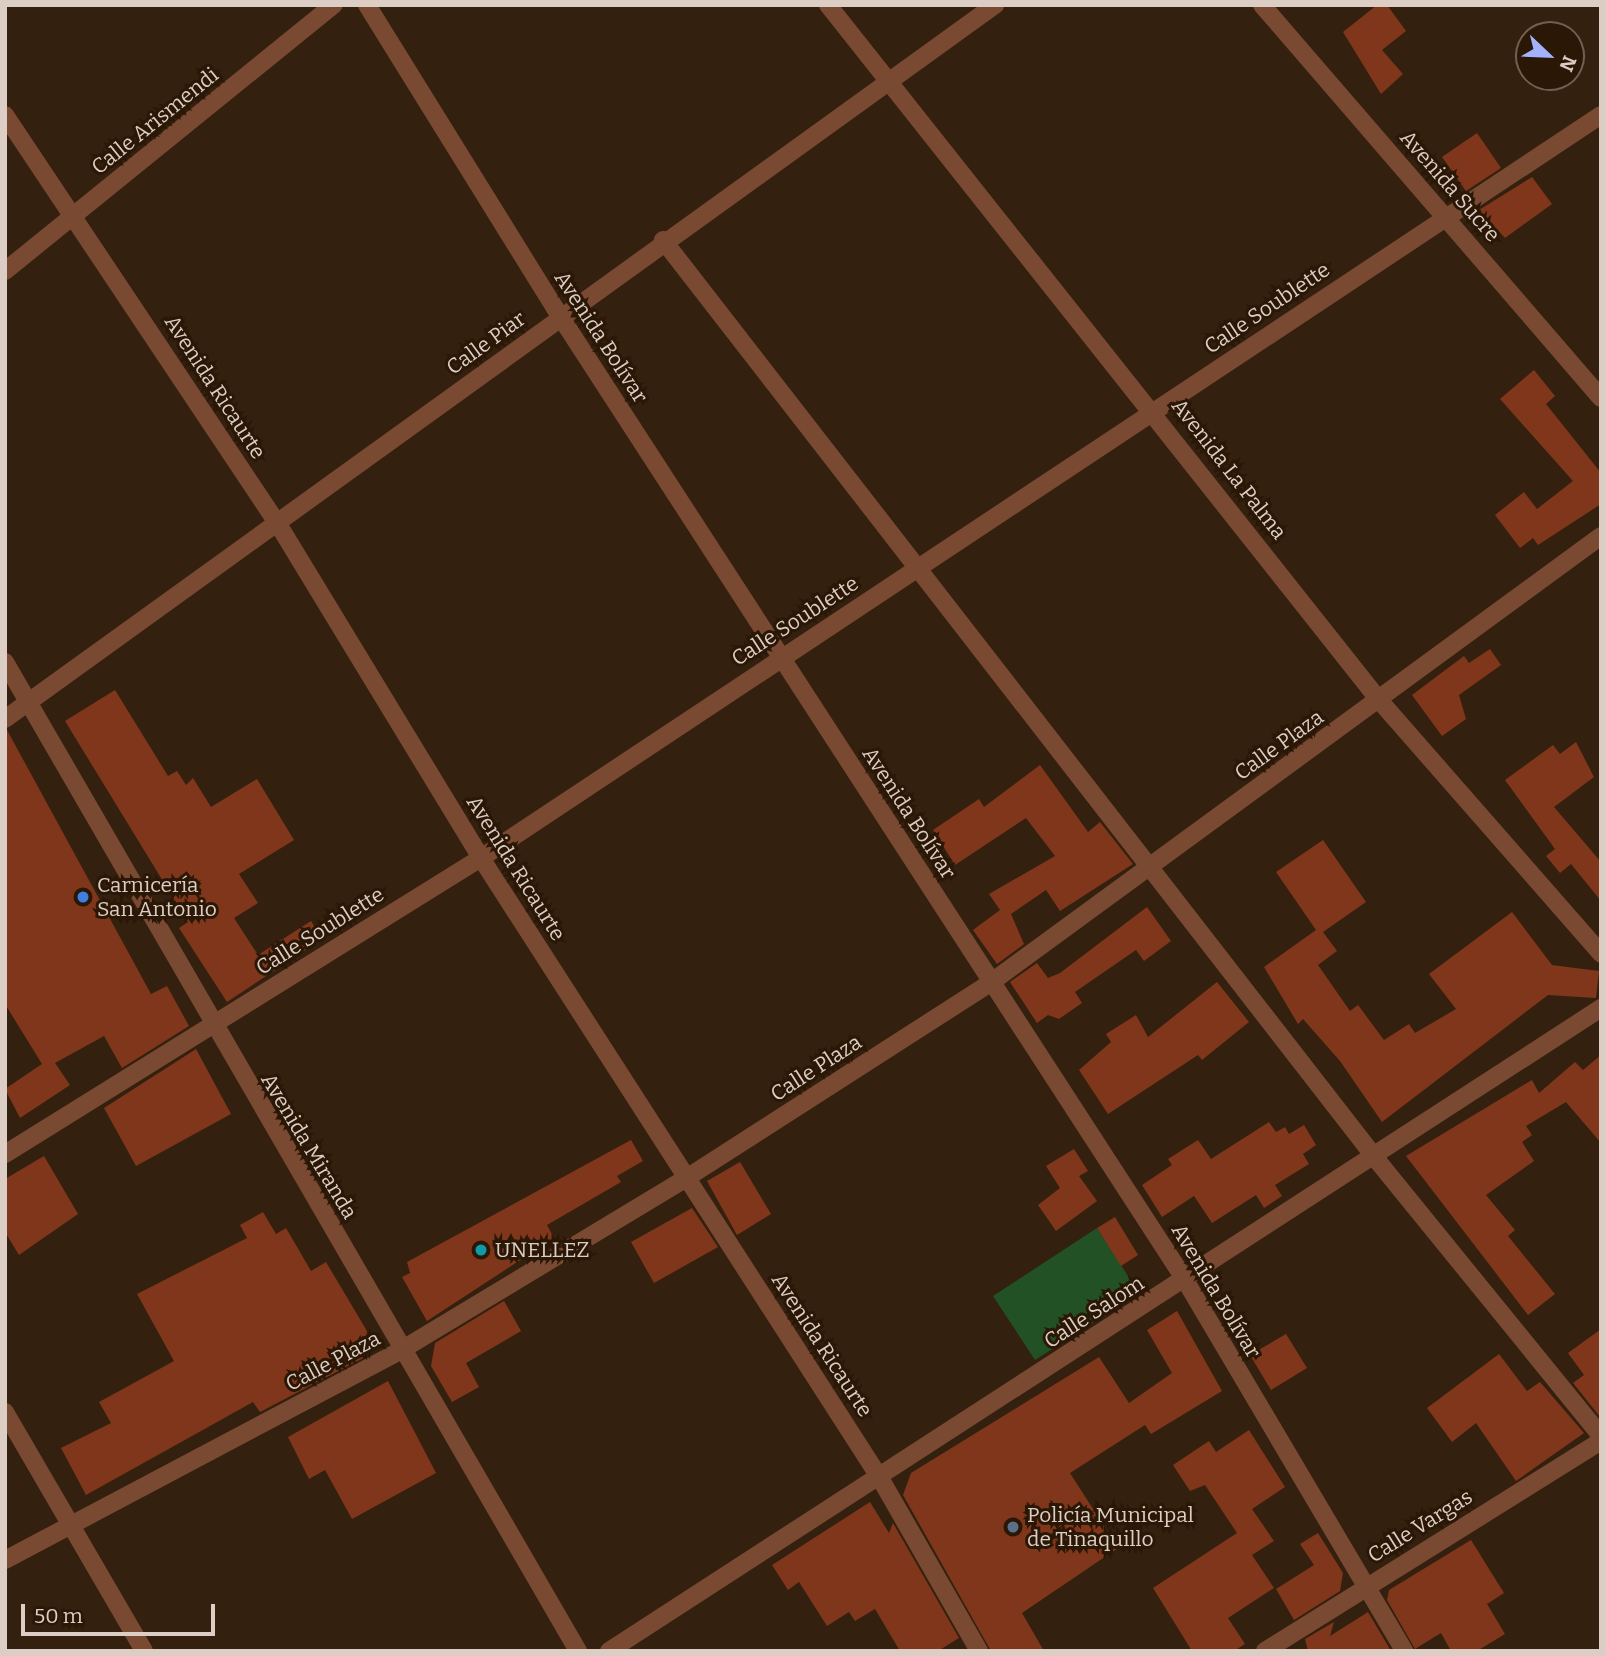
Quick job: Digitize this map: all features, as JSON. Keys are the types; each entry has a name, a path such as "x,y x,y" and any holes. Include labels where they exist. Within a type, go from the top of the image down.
{"street":[{"name":"Calle Arismendi","path":"5,271 334,5"},
{"name":"Avenida Bolívar","path":"367,5 560,316 1185,1280 1404,1651"},
{"name":"Avenida La Palma","path":"828,5 885,83 1155,411 1379,700 1601,954"},
{"name":"Calle Piar","path":"5,719 278,524 663,240 995,5"},
{"name":"Avenida Sucre","path":"1262,5 1446,215 1601,398"},
{"name":"Avenida Ricaurte","path":"5,115 75,215 278,524 481,858 880,1478 979,1651"},
{"name":"Calle Soublette","path":"5,1154 481,858 780,656 919,569 1446,215 1601,115"},
{"path":"663,240 1153,865 1376,1158 1601,1439"},
{"name":"Calle Plaza","path":"5,1560 403,1349 688,1177 993,981 1601,536"},
{"name":"Avenida Miranda","path":"5,662 212,1026 578,1651"},
{"name":"Calle Salom","path":"609,1651 1376,1158 1601,1008"},
{"path":"5,1412 144,1651"},
{"name":"Calle Vargas","path":"1265,1651 1601,1439"}],"green space":[{"path":"1097,1228 1139,1293 1035,1360 993,1296"}],"building":[{"path":"1377,5 1387,5 1406,31 1382,50 1403,74 1381,94 1343,32"},
{"path":"1477,133 1501,168 1466,191 1442,157"},
{"path":"1532,177 1552,204 1505,238 1479,210"},
{"path":"1534,370 1555,396 1546,404 1601,473 1601,504 1538,545 1533,538 1520,548 1495,515 1524,492 1537,509 1573,481 1500,399"},
{"path":"1490,649 1501,665 1459,695 1466,719 1442,736 1412,695 1464,656 1469,663"},
{"path":"115,690 168,776 177,771 186,785 193,778 211,807 257,779 294,840 239,874 258,903 234,918 258,955 311,921 322,939 227,1002 179,928 188,922 65,721"},
{"path":"7,730 151,994 167,986 189,1026 122,1068 104,1036 55,1063 70,1085 20,1118 5,1089 42,1064 5,1004"},
{"path":"1576,742 1594,777 1554,807 1601,862 1601,901 1571,864 1560,873 1546,856 1555,849 1505,780 1553,745 1560,754"},
{"path":"1040,765 1088,832 1100,822 1133,864 1060,911 1046,890 1011,914 1024,944 997,964 973,930 1000,910 989,894 1055,856 1026,818 955,865 933,830 979,799 984,807"},
{"path":"1323,840 1366,902 1323,932 1337,951 1318,965 1350,1011 1358,1005 1384,1040 1409,1024 1415,1033 1456,1009 1429,974 1512,912 1552,965 1599,971 1596,998 1548,995 1382,1122 1340,1061 1303,1019 1298,1024 1264,967 1316,930 1276,872"},
{"path":"1147,907 1171,941 1144,961 1136,950 1075,992 1082,1003 1059,1019 1048,1015 1037,1023 1010,982 1037,963 1048,978 1060,973"},
{"path":"1217,982 1249,1022 1202,1060 1198,1055 1108,1114 1079,1070 1111,1042 1106,1034 1136,1015 1148,1037"},
{"path":"196,1049 231,1114 136,1166 104,1108"},
{"path":"1601,1055 1601,1143 1566,1102 1526,1126 1532,1135 1522,1142 1534,1161 1486,1195 1515,1230 1508,1236 1555,1294 1528,1315 1406,1156 1532,1080 1539,1093 1575,1062 1583,1070"},
{"path":"1269,1122 1276,1132 1285,1127 1289,1134 1304,1125 1316,1145 1303,1154 1309,1164 1275,1185 1282,1196 1264,1208 1256,1195 1212,1223 1194,1196 1162,1217 1142,1185 1172,1165 1168,1159 1198,1140 1211,1159"},
{"name":"UNELLEZ","path":"631,1140 643,1161 617,1176 621,1182 547,1225 554,1238 427,1321 402,1277 410,1273 407,1262"},
{"path":"1074,1149 1088,1171 1079,1176 1097,1201 1056,1231 1038,1205 1060,1188 1046,1166"},
{"path":"44,1156 78,1214 19,1255 5,1232 5,1179"},
{"path":"740,1162 771,1214 737,1235 707,1181"},
{"path":"692,1208 718,1247 654,1283 631,1242"},
{"path":"263,1212 276,1234 286,1228 311,1271 326,1262 367,1331 363,1358 260,1412 253,1402 86,1495 61,1448 111,1423 99,1402 174,1361 137,1294 247,1238 240,1225"},
{"path":"1115,1217 1138,1255 1121,1266 1097,1228"},
{"path":"504,1301 521,1331 466,1363 479,1387 452,1402 431,1366 435,1343"},
{"name":"Policía Municipal de Tinaquillo","path":"1177,1311 1222,1391 1151,1434 1145,1425 1070,1473 1118,1548 1022,1613 1044,1651 991,1651 903,1495 911,1473 1099,1357 1129,1403 1172,1373 1147,1330"},
{"path":"1601,1329 1601,1418 1573,1383 1584,1375 1568,1353"},
{"path":"1286,1334 1307,1368 1271,1390 1250,1355"},
{"path":"1499,1354 1527,1391 1540,1382 1584,1433 1516,1481 1476,1423 1452,1442 1427,1408"},
{"path":"388,1381 436,1473 352,1519 325,1470 309,1479 288,1437"},
{"path":"1249,1430 1285,1487 1252,1509 1274,1541 1252,1555 1274,1588 1228,1618 1245,1644 1234,1651 1192,1651 1153,1588 1237,1533 1205,1485 1190,1491 1173,1465 1209,1441 1216,1452"},
{"path":"870,1502 889,1533 893,1523 959,1638 938,1651 900,1651 875,1609 855,1621 849,1612 827,1626 799,1582 788,1590 772,1565"},
{"path":"1318,1533 1343,1573 1340,1591 1294,1620 1276,1589 1314,1565 1300,1544"},
{"path":"1471,1540 1504,1593 1487,1604 1505,1634 1477,1651 1451,1651 1441,1633 1415,1649 1387,1600 1389,1590"},
{"path":"1368,1612 1391,1651 1308,1651 1305,1639 1334,1622 1330,1636"}],"place":[{"name":"Carnicería San Antonio","path":"83,897"},
{"name":"UNELLEZ","path":"481,1250"},
{"name":"Policía Municipal de Tinaquillo","path":"1013,1527"}]}
